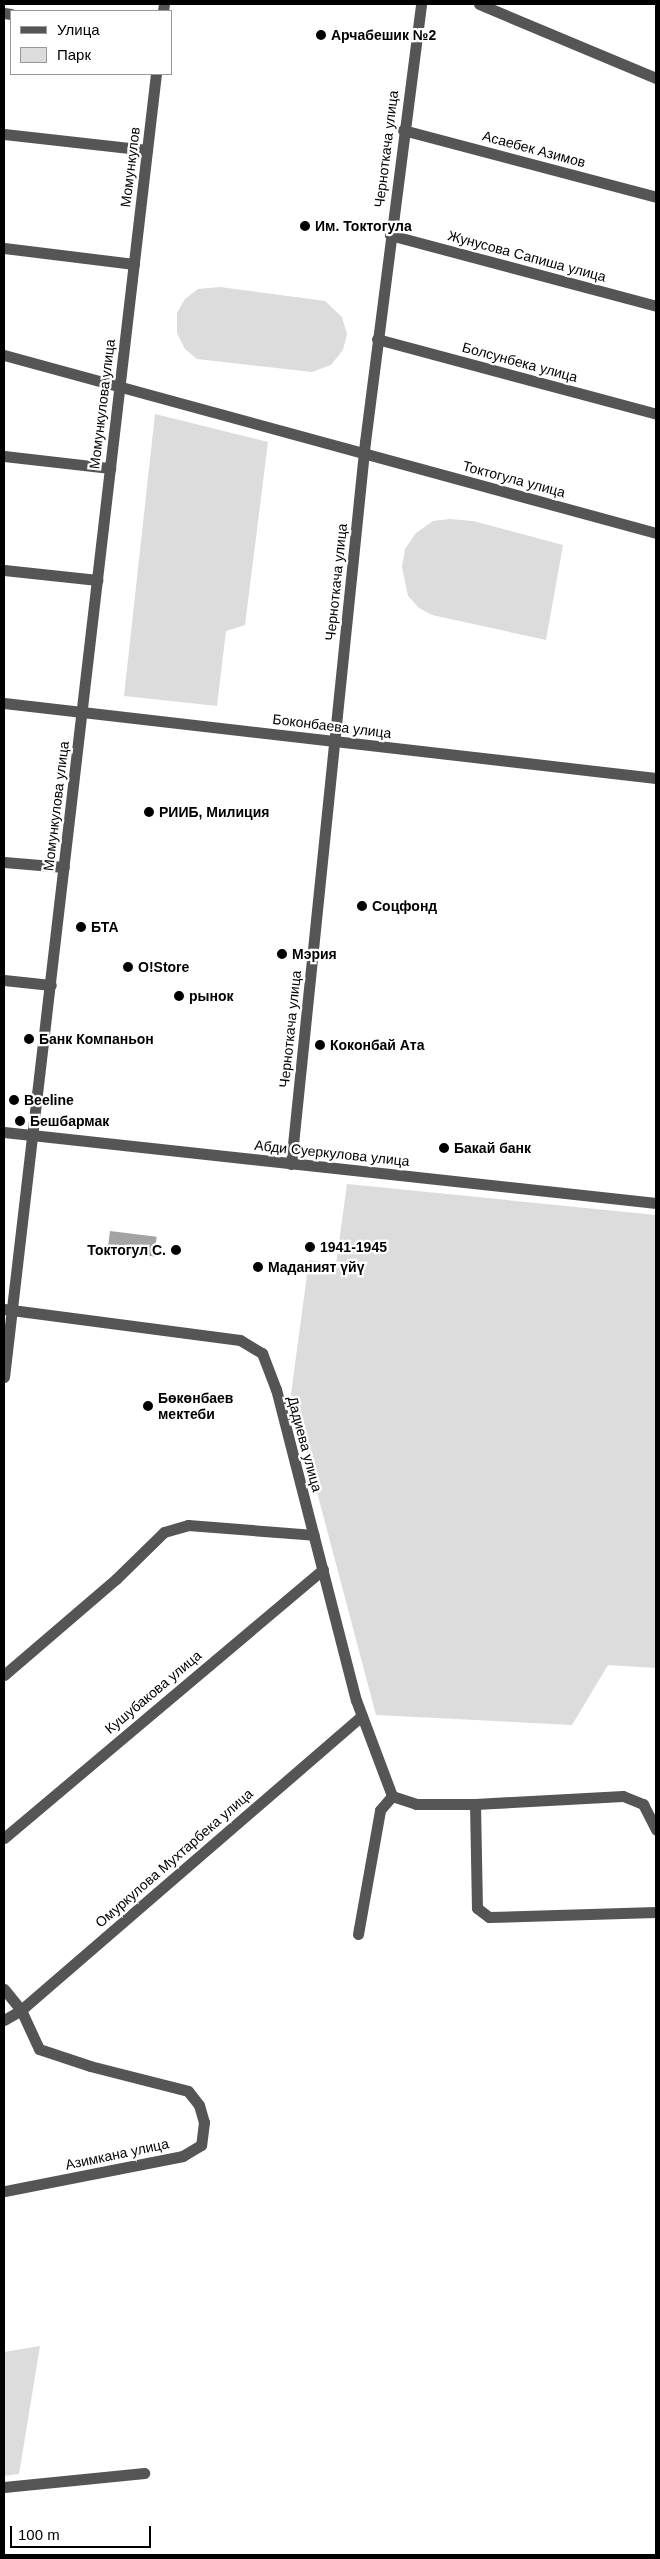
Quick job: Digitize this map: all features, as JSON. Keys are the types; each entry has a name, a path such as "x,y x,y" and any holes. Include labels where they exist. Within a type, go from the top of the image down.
{"street":[{"name":"Черноткача улица","path":"291,1164 364,453 403,130 421,4"},
{"path":"479,4 656,78"},
{"name":"Момункулов","path":"134,264 156,75"},
{"name":"Асаебек Азимов","path":"403,130 656,196"},
{"path":"4,134 147,150"},
{"name":"Жунусова Сапиша улица","path":"390,236 656,306"},
{"path":"4,248 134,264"},
{"name":"Момункулова улица","path":"4,1377 9,1352 9,1310 34,1136 134,264"},
{"name":"Болсунбека улица","path":"377,339 656,414"},
{"name":"Токтогула улица","path":"4,354 656,534"},
{"path":"4,456 110,468"},
{"path":"4,570 97,580"},
{"name":"Боконбаева улица","path":"4,704 656,778"},
{"path":"4,862 64,867"},
{"path":"4,980 51,985"},
{"name":"Абди Суеркулова улица","path":"4,1132 656,1203"},
{"name":"Дадиева улица","path":"9,1310 240,1340 262,1353 276,1389 362,1716 392,1796"},
{"path":"4,1675 116,1579 164,1532 188,1525 314,1536"},
{"name":"Кушубакова улица","path":"4,1838 322,1569"},
{"name":"Омуркулова Мухтарбека улица","path":"4,2020 21,2010 362,1716"},
{"path":"358,1934 380,1810 392,1796 416,1804 475,1804 623,1796 643,1804 656,1830"},
{"path":"475,1804 477,1908 489,1917 656,1912"},
{"path":"4,1989 21,2010"},
{"name":"Азимкана улица","path":"4,2191 183,2156 201,2145 204,2122 198,2105 188,2090 90,2066 39,2049 21,2010"},
{"path":"4,2487 144,2473"}],"green space":[{"path":"220,287 325,301 342,317 347,334 343,350 331,365 312,372 197,359 185,349 177,333 177,313 185,299 198,289"},
{"path":"155,414 268,442 245,625 226,631 217,706 124,696"},
{"path":"450,519 473,521 563,545 546,640 432,615 419,608 408,596 402,567 405,549 416,533 433,521"},
{"path":"347,1184 656,1215 656,1668 608,1665 572,1725 376,1715 291,1394 309,1260 336,1264"},
{"path":"40,2346 19,2474 4,2476 4,2352"}],"shaded area":[{"path":"110,1231 157,1237 154,1257 108,1251"}],"place":[{"name":"Арчабешик №2","path":"321,35"},
{"name":"Им. Токтогула","path":"305,226"},
{"name":"РИИБ, Милиция","path":"149,812"},
{"name":"Соцфонд","path":"362,906"},
{"name":"БТА","path":"81,927"},
{"name":"Мэрия","path":"282,954"},
{"name":"O!Store","path":"128,967"},
{"name":"рынок","path":"179,996"},
{"name":"Банк Компаньон","path":"29,1039"},
{"name":"Коконбай Ата","path":"320,1045"},
{"name":"Beeline","path":"14,1100"},
{"name":"Бешбармак","path":"20,1121"},
{"name":"Бакай банк","path":"444,1148"},
{"name":"1941-1945","path":"310,1247"},
{"name":"Токтогул С.","path":"176,1250"},
{"name":"Маданият үйү","path":"258,1267"},
{"name":"Бөкөнбаев мектеби","path":"148,1406"}]}
